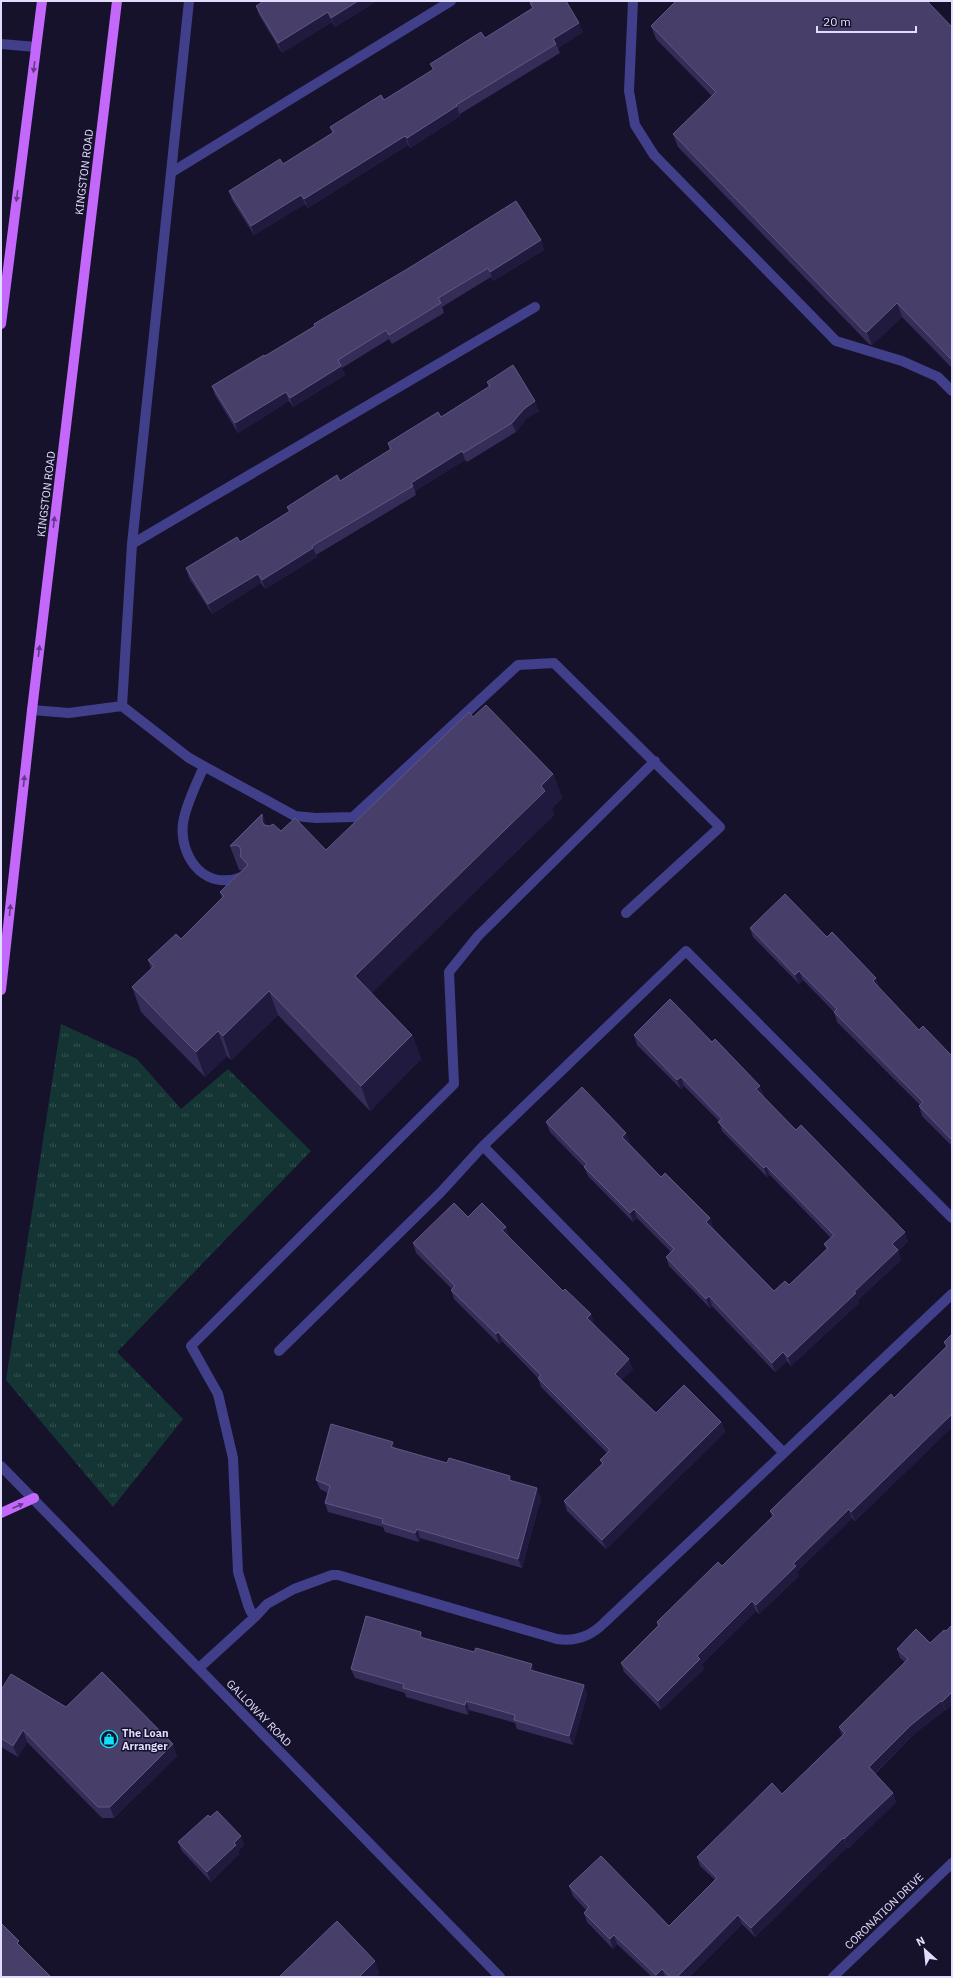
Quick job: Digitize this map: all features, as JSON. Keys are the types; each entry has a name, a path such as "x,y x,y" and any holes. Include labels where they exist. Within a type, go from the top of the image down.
{"main road":[{"path":"1,324 42,1"},
{"name":"KINGSTON ROAD","path":"1,990 32,710 117,1"},
{"path":"1,1513 34,1498"}],"street":[{"path":"122,706 132,544 189,1"},
{"path":"172,172 451,1"},
{"path":"633,1 629,91 635,125 654,155 836,341 902,361 938,377 952,391"},
{"path":"1,44 36,48"},
{"path":"132,544 535,307"},
{"path":"32,710 69,714 122,706 189,758 296,816 316,818 353,817 518,665 554,663 655,761 720,827 626,913"},
{"path":"257,1615 251,1612 248,1606 238,1572 234,1458 218,1394 191,1346 454,1084 449,972 478,936 655,761"},
{"path":"204,766 183,819 182,841 188,858 199,871 214,878 229,880 244,876"},
{"path":"290,827 296,816"},
{"path":"279,1351 440,1192 483,1146 686,951 952,1218"},
{"path":"483,1146 783,1452"},
{"path":"199,1668 267,1604 294,1589 324,1577 338,1575 552,1638 565,1640 584,1637 604,1623 783,1452 952,1294"},
{"name":"GALLOWAY ROAD","path":"1,1466 34,1498 500,1977"},
{"name":"CORONATION DRIVE","path":"833,1977 952,1863"}],"green space":[{"path":"61,1024 137,1059 181,1109 228,1069 311,1151 117,1352 183,1419 113,1507 6,1380"}],"building":[{"path":"264,1 358,1 331,18 328,12 278,43 256,6"},
{"path":"534,1 566,1 579,23 553,39 556,44 456,105 457,106 407,138 405,136 304,199 301,195 251,226 229,191 280,159 283,164 334,132 330,127 381,95 384,100 434,69 430,64 481,32 485,38 533,8 530,3"},
{"path":"676,1 927,1 952,27 952,360 897,303 867,332 864,331 673,134 716,92 651,26"},
{"path":"516,201 541,240 490,272 488,268 438,298 441,303 389,335 386,330 338,360 341,366 290,398 286,392 235,423 212,386 315,326 314,324 409,268"},
{"path":"513,365 535,401 524,409 512,423 463,453 462,451 411,483 413,486 312,546 313,548 262,580 258,574 208,604 186,568 237,537 240,542 290,511 287,507 337,475 340,481 391,449 388,443 438,412 441,417 490,386 487,382"},
{"path":"486,705 553,774 541,786 545,791 355,976 412,1035 361,1086 269,991 223,1036 218,1031 196,1052 132,987 154,966 148,960 176,934 181,939 224,896 220,892 248,865 240,856 240,847 236,845 230,846 262,814 262,821 264,825 270,826 273,824 281,831 295,818 326,850 469,712 473,717"},
{"path":"785,894 827,937 832,932 876,978 873,981 919,1030 923,1026 952,1056 952,1140 919,1106 923,1102 834,1012 837,1009 799,971 795,975 750,928"},
{"path":"670,999 712,1042 715,1039 760,1086 756,1089 796,1130 801,1125 905,1232 892,1244 898,1250 854,1292 856,1293 788,1357 783,1352 772,1363 709,1296 706,1299 666,1257 674,1249 634,1209 630,1213 584,1167 587,1164 546,1122 582,1087 626,1133 622,1137 661,1177 665,1173 710,1218 706,1222 774,1291 785,1281 789,1285 828,1248 824,1244 834,1235 766,1166 764,1168 718,1122 722,1119 681,1077 677,1080 634,1035"},
{"path":"454,1203 468,1217 482,1203 506,1227 502,1230 563,1291 565,1289 591,1314 587,1318 629,1359 615,1374 656,1413 684,1385 721,1422 602,1540 564,1501 603,1463 600,1460 610,1450 538,1378 541,1375 498,1332 496,1334 451,1290 455,1286 413,1243"},
{"path":"952,1334 952,1414 851,1512 849,1509 793,1564 796,1566 756,1605 752,1601 697,1656 700,1659 658,1701 621,1663 659,1625 657,1622 718,1562 722,1566 774,1515 770,1511 891,1394 894,1398 947,1346 944,1342"},
{"path":"331,1424 393,1442 391,1447 447,1463 449,1458 510,1476 509,1480 537,1488 518,1559 417,1529 415,1533 382,1523 383,1519 325,1503 330,1486 316,1480"},
{"path":"366,1616 421,1632 420,1637 474,1652 476,1648 532,1664 530,1670 584,1685 569,1736 514,1720 515,1715 466,1701 465,1705 403,1688 404,1684 351,1669"},
{"path":"952,1625 952,1692 942,1702 941,1701 911,1725 869,1767 893,1793 844,1839 843,1838 751,1928 738,1915 677,1977 670,1977 662,1969 656,1975 614,1935 610,1939 584,1913 589,1907 569,1886 601,1856 669,1926 717,1878 697,1857 772,1783 782,1794 845,1733 839,1727 908,1659 897,1649 916,1629 930,1643"},
{"name":"The Loan Arranger","path":"102,1672 173,1744 110,1807 98,1807 23,1730 13,1746 1,1738 1,1690 11,1674 66,1707"},
{"path":"217,1811 241,1836 234,1843 236,1845 207,1872 178,1842 208,1815 210,1817"},
{"path":"337,1921 375,1961 359,1977 279,1977"},
{"path":"1,1923 19,1941 17,1943 51,1977 1,1977"}],"place":[{"name":"The Loan Arranger","path":"109,1739"}]}
